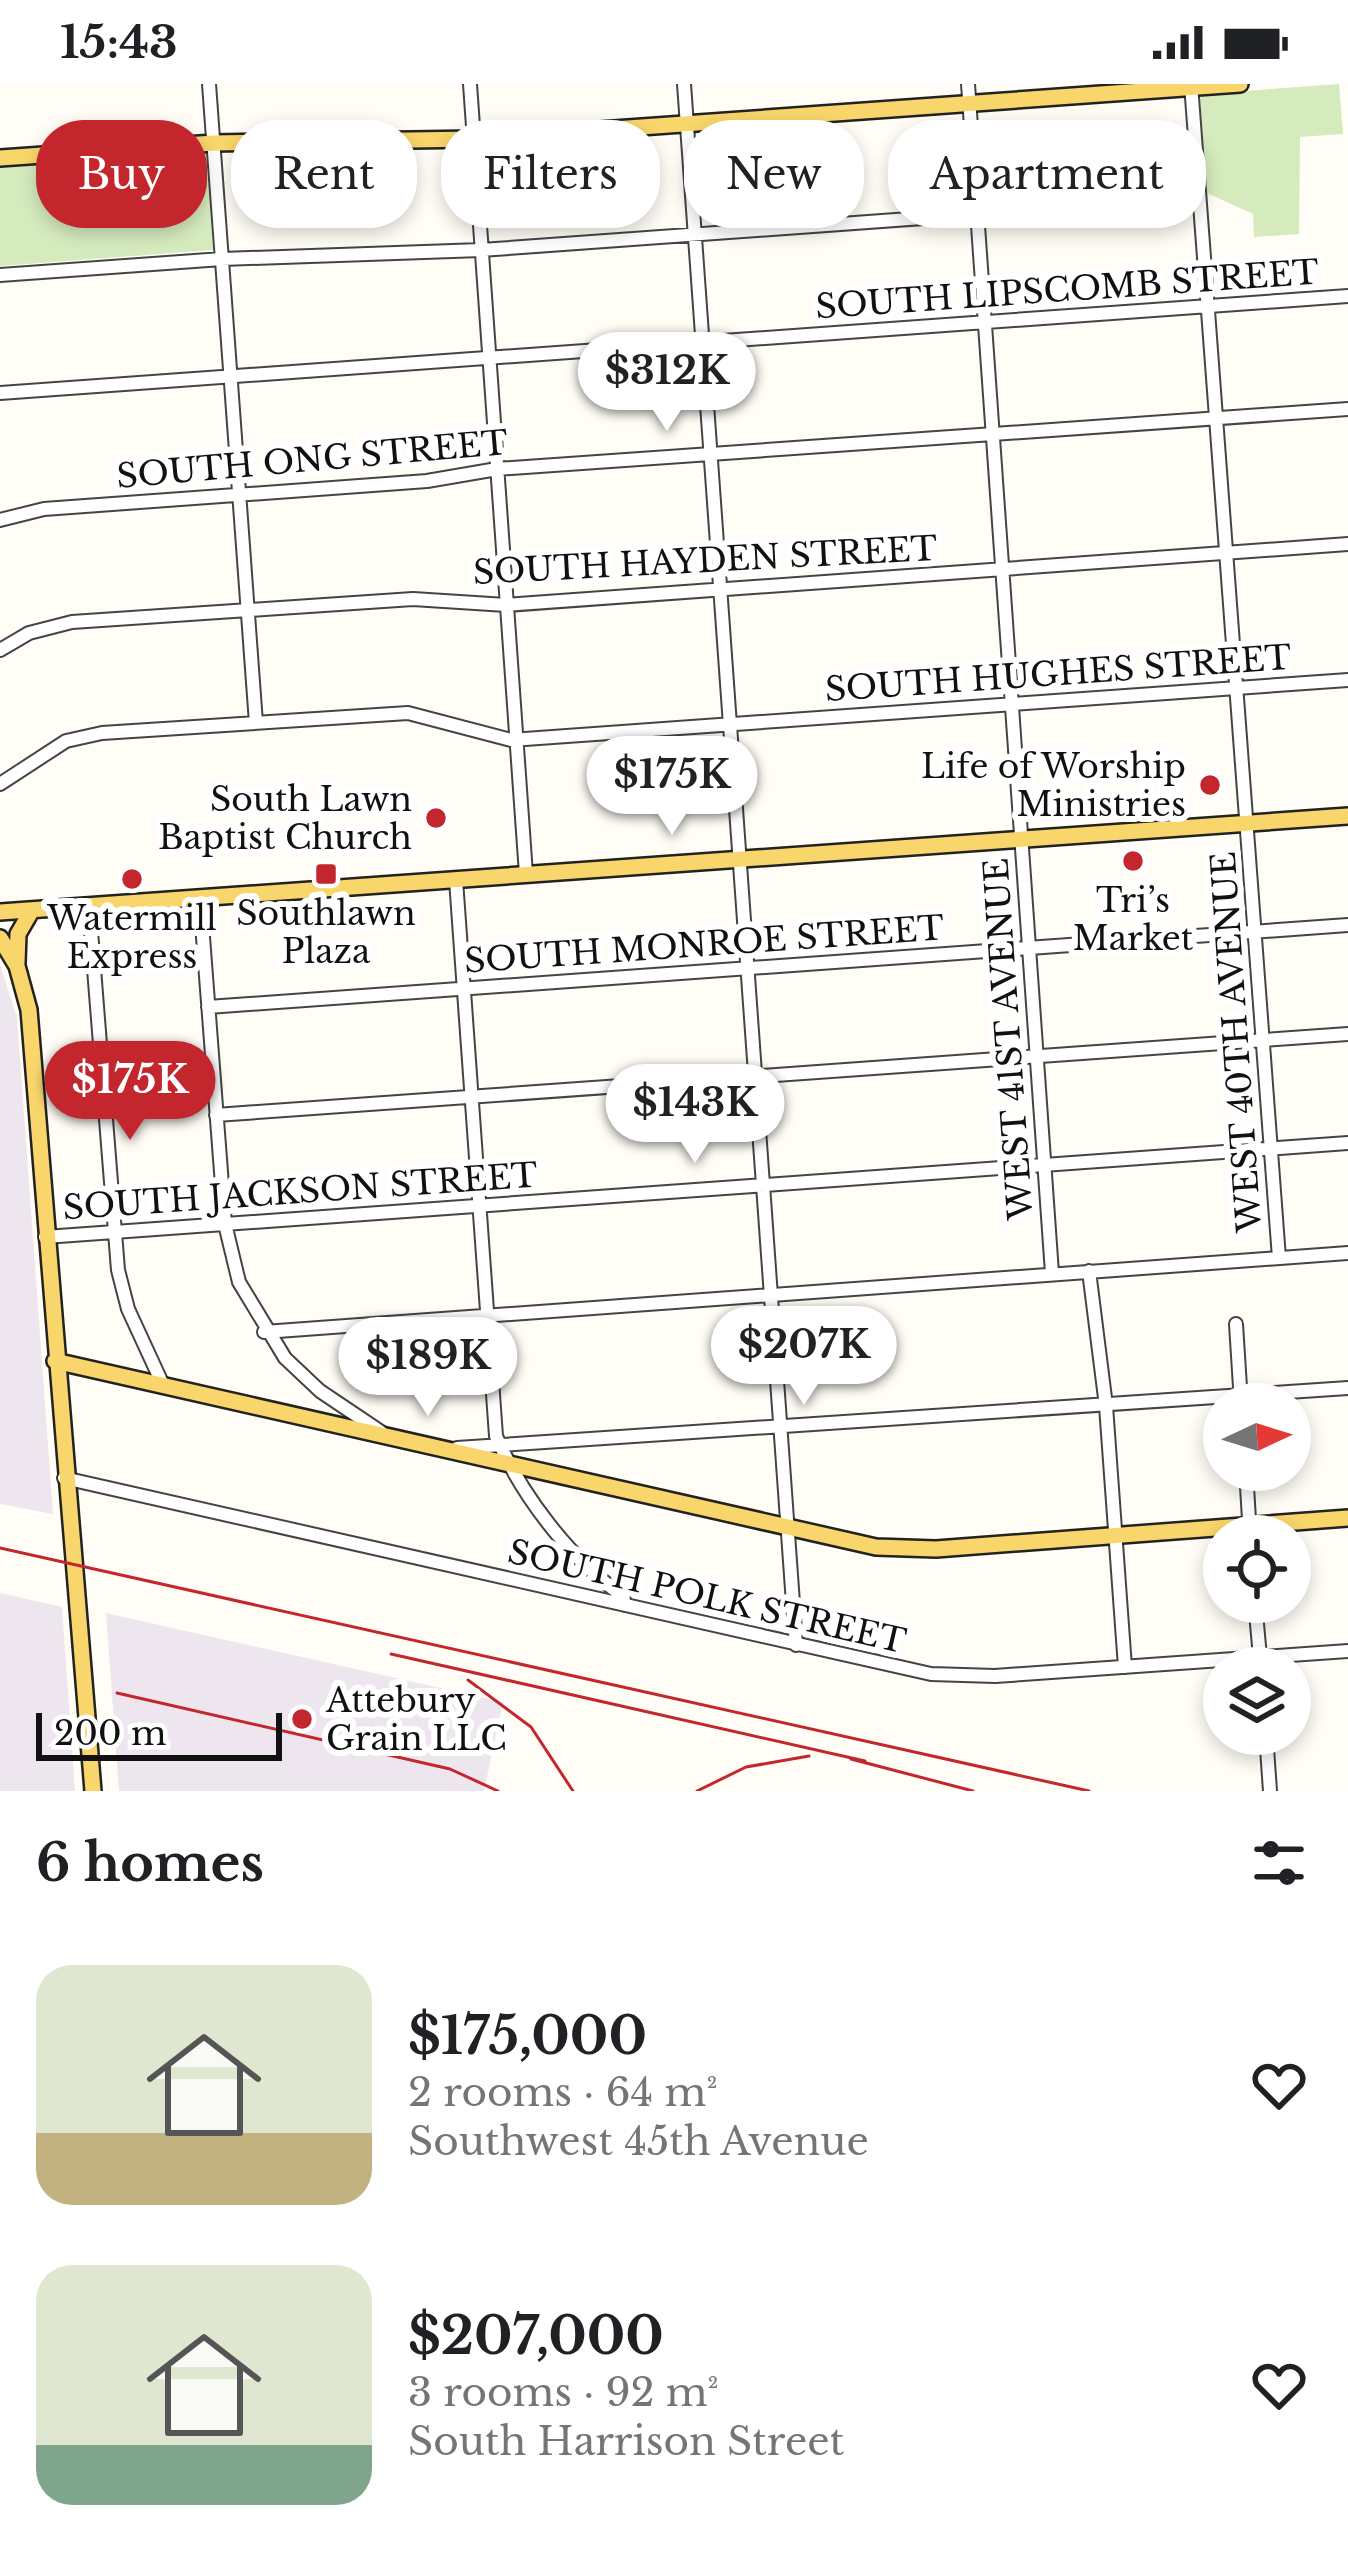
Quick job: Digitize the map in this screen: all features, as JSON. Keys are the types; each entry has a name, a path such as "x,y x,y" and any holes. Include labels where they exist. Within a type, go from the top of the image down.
{"main road":[{"path":"746,120 1240,84"},
{"path":"0,158 214,142 441,140"},
{"path":"0,912 1348,816"},
{"path":"17,966 18,934 32,910"},
{"path":"0,938 17,966 29,1010 93,1791"},
{"path":"55,1360 901,1550 1203,1533"},
{"path":"1311,1523 1348,1518"}],"street":[{"path":"209,84 256,722"},
{"path":"470,84 473,120"},
{"path":"683,84 686,120"},
{"name":"WEST 41ST AVENUE","path":"968,84 970,120"},
{"name":"WEST 40TH AVENUE","path":"1191,86 1193,120"},
{"path":"0,275 222,259 481,250 888,220"},
{"path":"480,228 526,874"},
{"path":"695,228 796,1645"},
{"name":"WEST 41ST AVENUE","path":"978,228 1052,1273"},
{"name":"WEST 40TH AVENUE","path":"1201,228 1279,1258"},
{"name":"SOUTH LIPSCOMB STREET","path":"0,393 1348,296"},
{"name":"SOUTH ONG STREET","path":"0,520 44,508 427,481 497,469 1348,409"},
{"name":"SOUTH HAYDEN STREET","path":"0,650 29,633 72,622 413,599 506,604 720,591 1348,544"},
{"name":"SOUTH HUGHES STREET","path":"0,784 76,737 256,722 408,713 516,739 1348,680"},
{"path":"456,880 500,1445 507,1462 575,1554 625,1605"},
{"path":"200,898 225,1224 239,1282 264,1332 310,1383 387,1436"},
{"path":"89,906 112,1232 128,1309 163,1385"},
{"name":"SOUTH MONROE STREET","path":"208,1007 1348,925"},
{"path":"216,1115 1348,1034"},
{"name":"SOUTH JACKSON STREET","path":"45,1237 1348,1143"},
{"path":"264,1332 1348,1252"},
{"path":"1089,1270 1106,1406 1125,1667"},
{"path":"1236,1324 1240,1383"},
{"path":"1311,1392 1348,1388"},
{"path":"447,1449 781,1424 1203,1402"},
{"name":"SOUTH POLK STREET","path":"64,1478 796,1645 958,1677 1203,1664"},
{"name":"SOUTH POLK STREET","path":"1311,1656 1348,1651"},
{"path":"1267,1755 1270,1791"}],"shaded area":[{"path":"0,965 17,1017 53,1514 0,1504"},
{"path":"0,1593 62,1607 75,1791 0,1791"},
{"path":"106,1613 503,1702 484,1791 119,1791"}],"green space":[{"path":"1339,84 1343,134 1300,137 1299,234 1254,237 1253,214 1207,193 1206,120 1202,120 1200,99 1204,94"},
{"path":"36,164 36,228 207,228 207,166 213,250 0,266 0,166"}],"railway":[{"path":"0,1548 1089,1791"},
{"path":"391,1654 865,1761"},
{"path":"468,1680 531,1727 573,1791"},
{"path":"117,1693 450,1769 498,1791"},
{"path":"697,1791 746,1767 809,1756"},
{"path":"851,1759 973,1791"}],"place":[{"name":"Life of Worship Ministries","path":"1210,785"},
{"name":"South Lawn Baptist Church","path":"436,818"},
{"name":"Tri’s Market","path":"1133,861"},
{"name":"Southlawn Plaza","path":"326,874"},
{"name":"Watermill Express","path":"132,879"},
{"name":"Attebury Grain LLC","path":"302,1719"}]}
